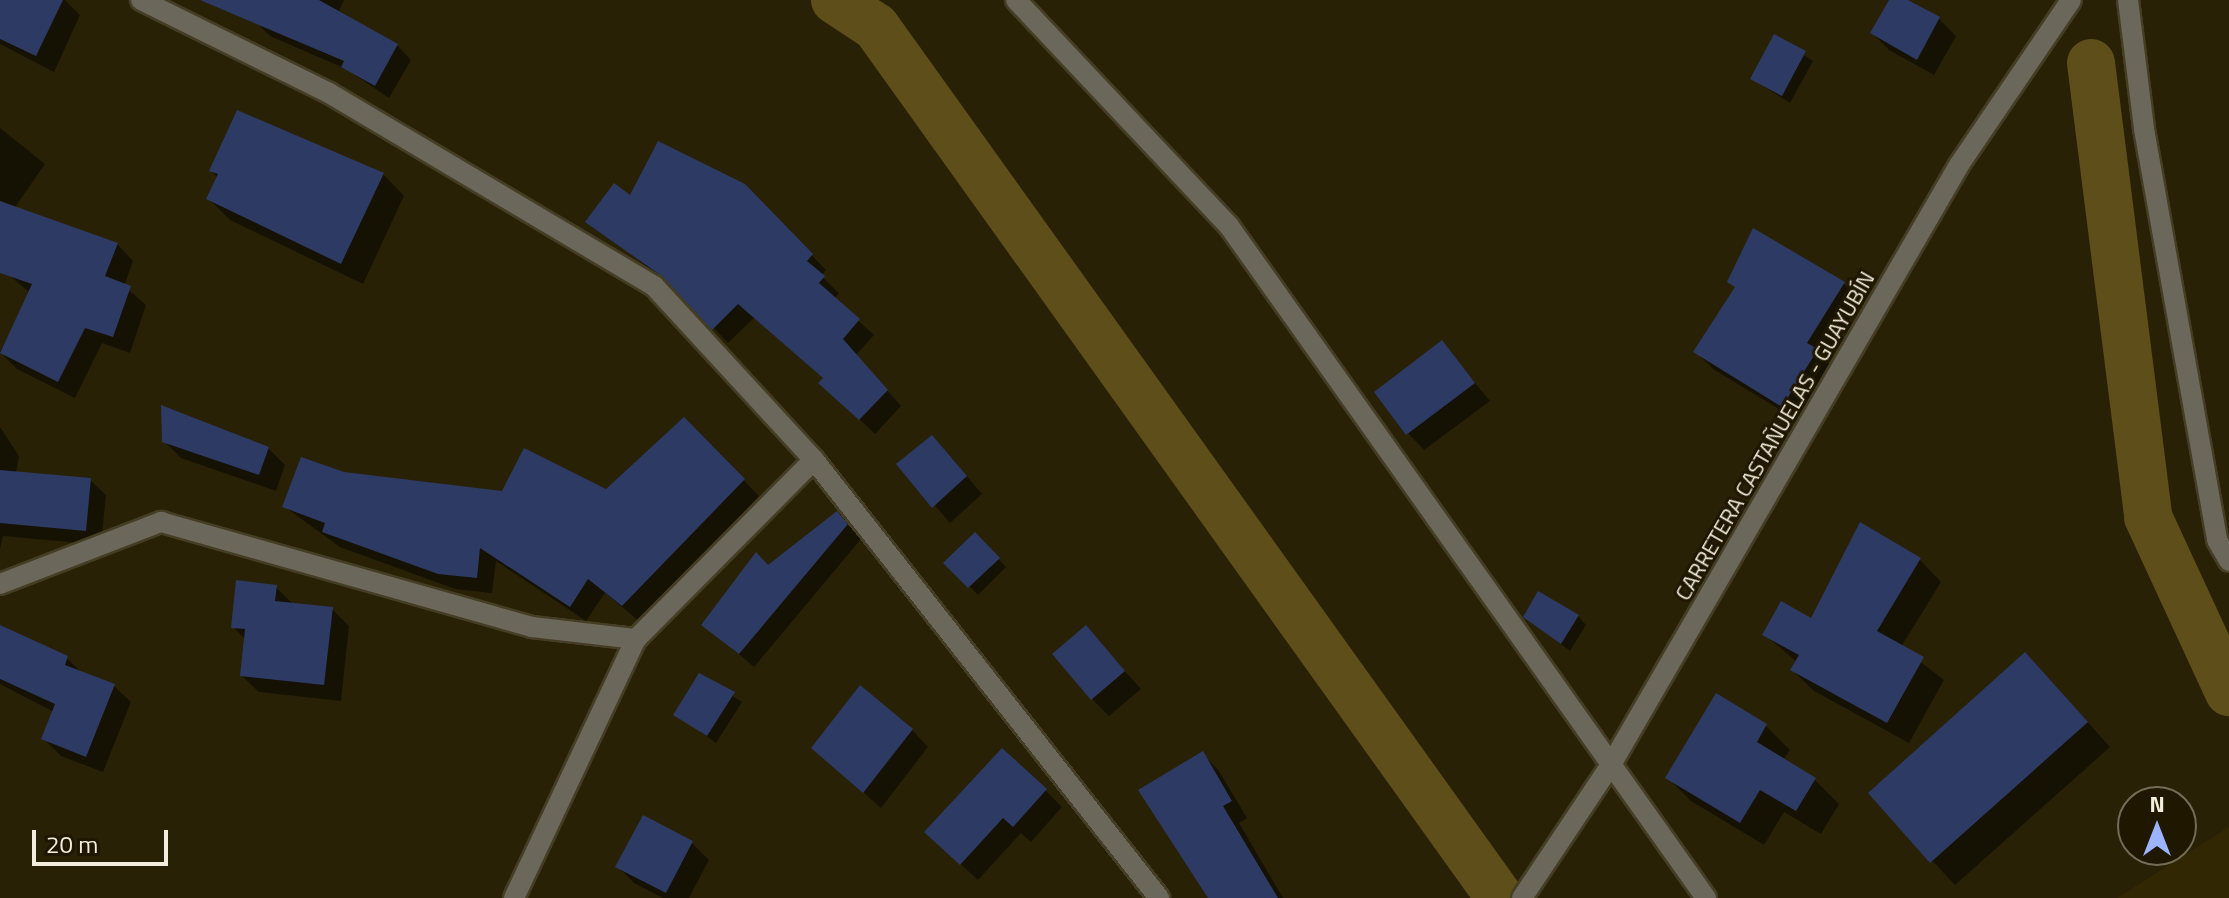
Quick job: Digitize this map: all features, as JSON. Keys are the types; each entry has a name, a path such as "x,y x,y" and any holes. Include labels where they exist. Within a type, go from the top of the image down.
{"street":[{"path":"141,0 329,93 654,286 814,460 1159,898"},
{"path":"1016,0 1229,226 1706,898"},
{"name":"CARRETERA CASTAÑUELAS - GUAYUBÍN","path":"1522,898 1612,763 1959,165 2071,0"},
{"path":"2128,0 2144,129 2217,540 2229,561"},
{"path":"514,898 636,639 814,460"},
{"path":"0,584 161,522 532,627 636,639"}],"shaded area":[{"path":"2229,827 2229,898 2117,898 2167,866 2197,866 2197,847"}],"building":[{"path":"0,0 63,0 36,56 0,39"},
{"path":"200,0 319,0 398,44 375,86 341,67 344,61"},
{"path":"1889,0 1908,0 1940,17 1917,60 1870,33"},
{"path":"1774,34 1806,51 1782,96 1750,79"},
{"path":"237,110 384,173 341,264 206,199 218,174 209,171"},
{"path":"658,141 745,184 813,254 807,261 825,276 819,283 860,319 843,339 888,390 859,420 818,383 823,378 738,304 712,330 663,277 585,222 614,183 630,195"},
{"path":"0,201 118,243 105,276 131,286 113,337 85,328 58,382 0,353 32,284 0,273"},
{"path":"1753,228 1845,282 1807,343 1818,349 1782,407 1693,352 1735,287 1727,282"},
{"path":"1442,340 1475,383 1406,435 1374,392"},
{"path":"161,405 269,447 259,475 162,442"},
{"path":"684,417 745,479 622,606 588,579 570,607 480,548 477,578 438,574 322,532 325,523 282,507 301,457 344,472 502,491 524,448 606,489"},
{"path":"932,435 967,476 932,508 896,464"},
{"path":"0,470 91,478 86,531 0,523"},
{"path":"837,511 848,524 739,654 701,625 756,552 768,565"},
{"path":"1860,522 1921,558 1877,631 1924,657 1887,723 1790,670 1799,655 1762,635 1781,601 1811,618"},
{"path":"975,532 1000,558 968,588 943,563"},
{"path":"236,580 277,585 275,601 333,607 324,685 240,676 245,629 231,628"},
{"path":"1538,591 1579,615 1561,644 1523,617"},
{"path":"0,625 68,656 65,665 115,684 86,757 41,739 55,704 0,679"},
{"path":"1086,625 1125,671 1091,700 1052,654"},
{"path":"2025,652 2088,722 1930,863 1868,793"},
{"path":"699,673 735,692 707,736 673,715"},
{"path":"860,685 913,729 863,793 811,748"},
{"path":"1716,693 1767,724 1757,742 1816,778 1796,811 1760,790 1740,823 1665,778"},
{"path":"1002,748 1047,789 1013,827 1003,818 960,865 924,832"},
{"path":"1203,751 1232,801 1223,806 1278,898 1208,898 1138,790"},
{"path":"643,815 693,841 666,893 615,867"}],"waterway":[{"path":"835,0 876,27 1500,898"},
{"path":"2091,63 2148,517 2229,692"}]}
